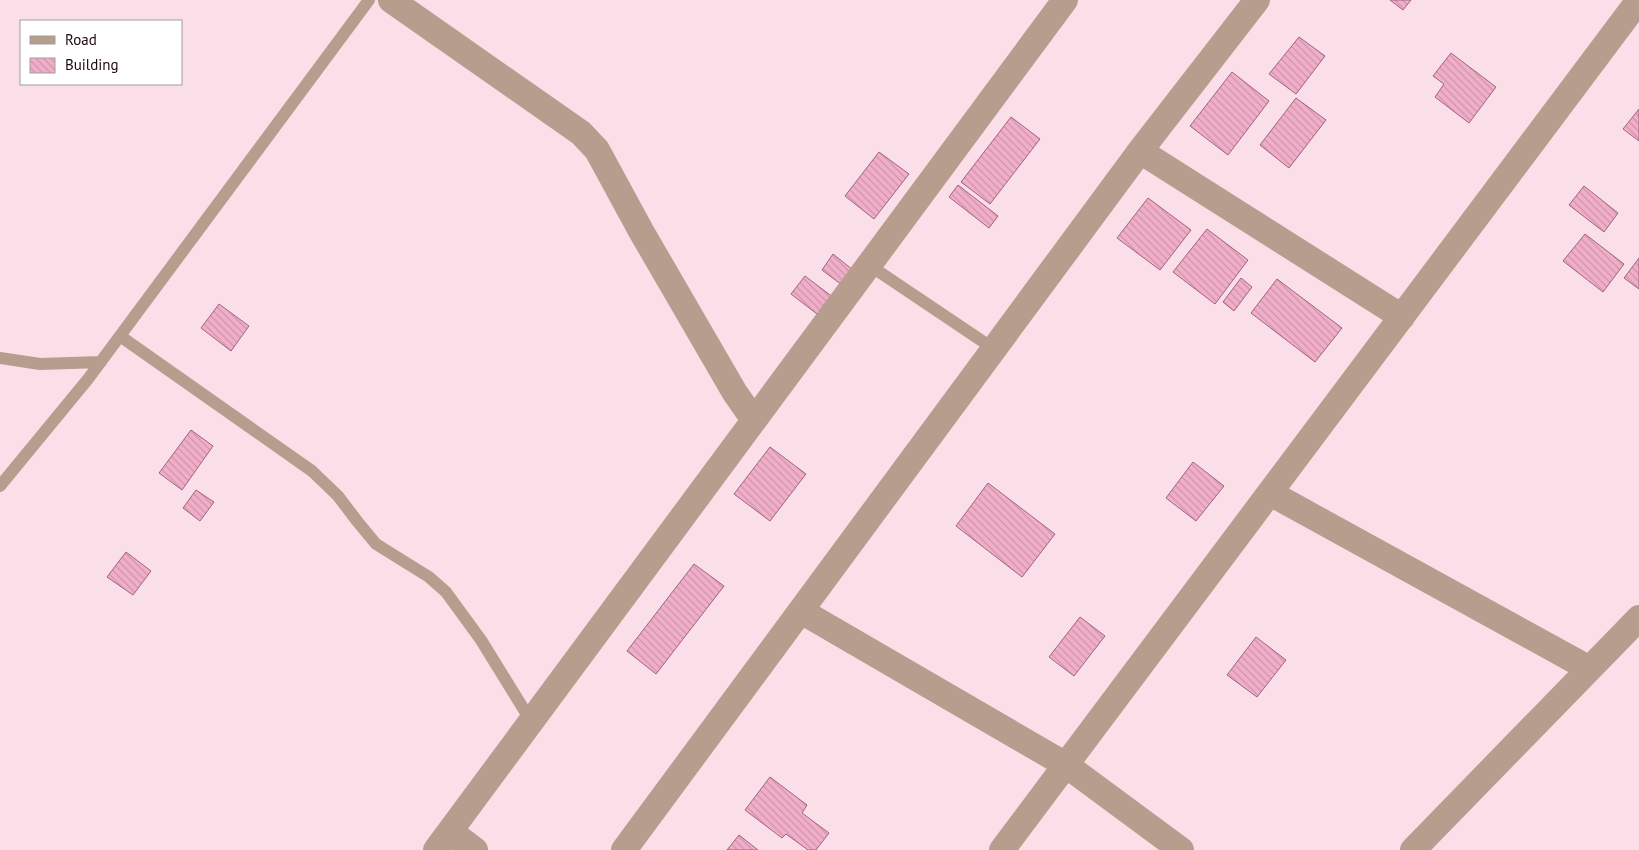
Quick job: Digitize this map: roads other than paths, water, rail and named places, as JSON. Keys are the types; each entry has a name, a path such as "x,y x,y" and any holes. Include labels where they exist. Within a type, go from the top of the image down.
{"street":[{"path":"391,0 581,133 597,150 641,231 735,394 754,420"},
{"path":"475,850 443,841 1065,0"},
{"path":"624,850 1140,151 1257,0"},
{"path":"1002,850 1639,0"},
{"path":"1140,151 1402,317"},
{"path":"1270,493 1588,668"},
{"path":"801,611 1066,765 1181,850"},
{"path":"1413,850 1588,668 1639,618"}],"lane":[{"path":"0,486 101,362 369,0"},
{"path":"868,265 994,349"},
{"path":"120,336 312,471 338,496 376,544 429,577 446,592 481,640 532,721"},
{"path":"0,358 40,364 101,362"}]}
